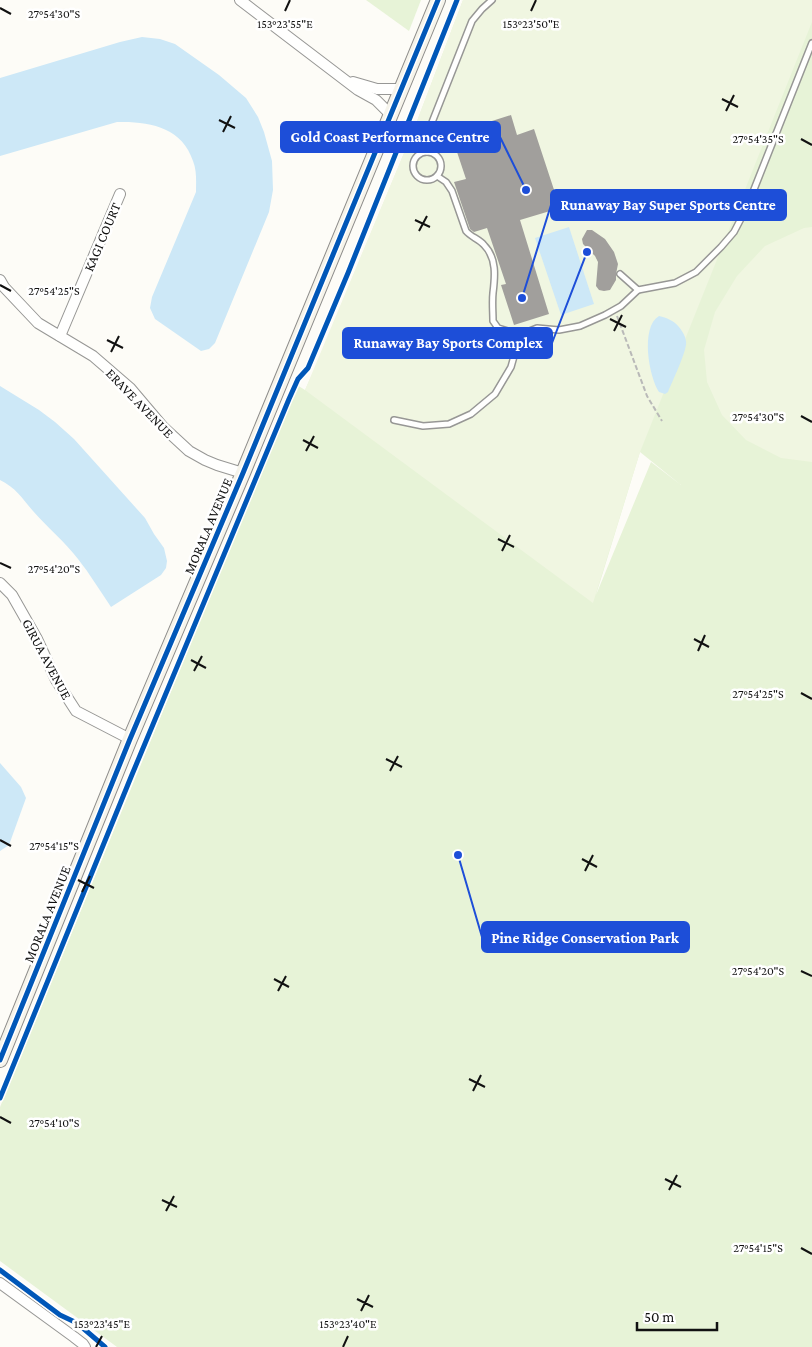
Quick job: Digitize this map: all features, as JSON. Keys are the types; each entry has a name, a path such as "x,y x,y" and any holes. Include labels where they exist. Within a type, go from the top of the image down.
{"street":[{"path":"240,0 358,90 379,102 391,115"},
{"name":"MORALA AVENUE","path":"0,1060 130,739 243,473 438,0"},
{"path":"342,78 377,89 401,90"},
{"name":"KAGI COURT","path":"60,336 120,194"},
{"name":"ERAVE AVENUE","path":"0,280 4,287 38,323 93,356 130,388 163,427 189,451 217,465 243,473"},
{"name":"GIRUA AVENUE","path":"0,583 12,595 37,639 56,680 76,711 130,739"},
{"path":"0,1282 85,1347"}],"lane":[{"path":"427,152 427,135 472,21 492,0"},
{"path":"437,176 446,182 452,190 466,231 484,245 494,264 495,283 492,320 498,328 520,335 537,328 559,330 580,326 615,310 638,290 675,283 696,272 734,232 747,207 812,43"},
{"path":"427,152 437,157 440,161 441,169 433,179 425,180 414,173 413,163 422,153 427,152"},
{"path":"620,274 638,290"},
{"path":"394,420 423,426 449,424 471,414 495,394 511,366 520,335"}],"path":[{"path":"615,310 647,396 662,421"}],"green space":[{"path":"366,0 421,0 409,31"},
{"path":"463,0 812,0 812,1347 117,1347 0,1261 0,1107 297,385 305,390 312,375 414,129","holes":["640,452 681,485 651,462 596,595"]},
{"path":"463,0 812,0 812,22 640,452 593,603 305,390 414,129"},
{"path":"812,227 812,462 781,458 746,440 722,415 707,382 704,350 715,312 737,276 765,246 804,228"}],"water":[{"path":"142,37 160,39 175,44 219,75 246,98 258,117 272,161 273,190 269,212 215,343 209,349 201,351 155,319 150,308 152,297 196,192 194,165 188,150 181,140 163,128 141,123 117,122 0,156 0,78"},
{"path":"569,227 594,304 561,315 535,238"},
{"path":"659,316 677,325 686,341 685,351 668,392 665,394 659,392 655,385 648,353 650,330 653,322"},
{"path":"0,386 39,410 74,439 145,518 164,548 167,561 166,568 161,575 111,607 73,553 10,486 0,480"},
{"path":"0,763 21,787 26,798 9,845 0,851"}],"building":[{"path":"511,115 517,135 534,129 560,208 520,220 549,314 514,325 501,285 506,284 487,228 474,232 470,229 454,182 466,179 451,134"},
{"path":"587,230 592,230 605,239 614,252 618,264 616,280 610,290 599,290 596,286 598,262 595,256 583,244 582,239"}],"cycle path":[{"path":"0,1060 130,739 243,473 438,0"},
{"path":"0,1098 131,777 289,399 298,379 308,368 348,273 457,0"},
{"path":"0,1270 60,1315 77,1323 105,1347"}],"place":[{"name":"Gold Coast Performance Centre","path":"526,190"},
{"name":"Runaway Bay Sports Complex","path":"587,252"},
{"name":"Runaway Bay Super Sports Centre","path":"522,298"},
{"name":"Pine Ridge Conservation Park","path":"458,855"}]}
